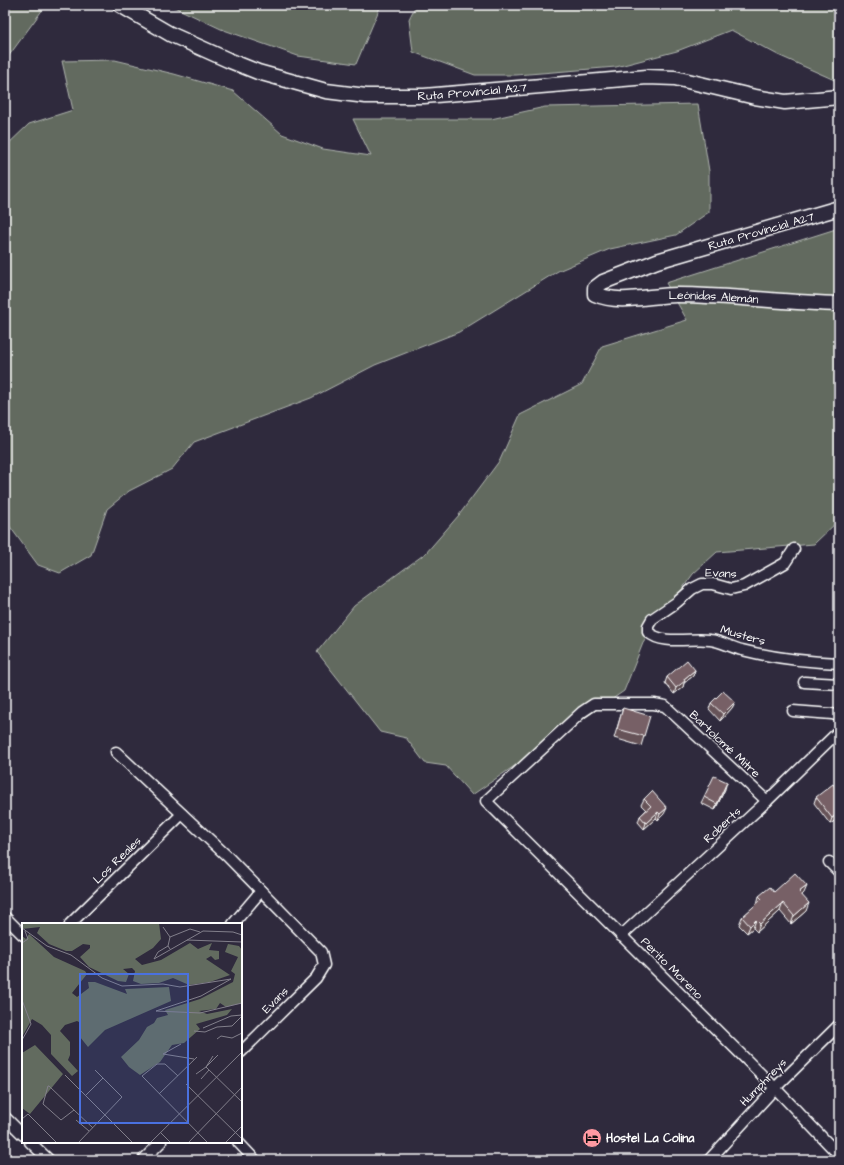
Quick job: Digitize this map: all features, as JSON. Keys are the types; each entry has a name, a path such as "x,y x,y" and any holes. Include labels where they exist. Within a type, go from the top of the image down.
{"street":[{"name":"Ruta Provincial A27","path":"120,5 170,34 234,63 258,72 326,90 366,96 424,96 647,77 675,78 756,97 785,102 839,97"},
{"name":"Ruta Provincial A27","path":"595,288 603,282 657,261 839,208"},
{"name":"Leónidas Alemán","path":"595,288 595,294 604,298 631,299 675,295 731,296 812,304 839,304"},
{"name":"Evans","path":"648,626 652,619 677,602 692,589 702,584 713,584 731,589 744,586 785,563 794,549"},
{"name":"Musters","path":"648,626 648,632 654,637 665,639 711,640 741,650 763,655 839,664"},
{"path":"804,682 839,684"},
{"name":"Bartolomé Mitre","path":"486,801 582,712 594,704 654,704 665,706 767,801"},
{"path":"793,711 832,714 839,716"},
{"name":"Roberts","path":"621,936 767,801 839,731"},
{"path":"116,752 261,891 234,923"},
{"name":"Perito Moreno","path":"486,801 775,1088 839,1155"},
{"name":"Los Reales","path":"71,923 182,814"},
{"path":"829,862 839,872"},
{"name":"Evans","path":"242,1051 316,978 324,966 321,952 261,891"},
{"path":"5,917 22,933"},
{"name":"Humphreys","path":"709,1160 775,1088 839,1025"},
{"path":"5,1117 22,1134"},
{"path":"31,1143 49,1160"},
{"path":"143,1160 160,1143"},
{"path":"239,1143 255,1160"}],"green space":[{"path":"5,5 46,5 5,61"},
{"path":"170,5 381,5 356,64 298,56 221,29"},
{"path":"416,5 839,5 839,82 778,55 731,30 677,51 616,67 516,75 475,75 413,52 409,19"},
{"path":"115,60 174,74 233,91 282,134 323,149 371,156 353,119 491,119 545,107 698,104 709,171 709,212 676,235 610,249 558,271 459,332 375,365 311,398 194,442 172,469 129,491 107,509 91,555 60,573 38,565 8,524 5,515 5,147 29,124 73,110 62,61"},
{"path":"839,228 839,520 814,544 717,552 693,574 643,643 624,691 472,795 446,766 425,763 406,738 380,732 317,652 354,606 426,553 459,515 500,460 520,415 582,384 602,346 687,320 666,283"}],"building":[{"path":"687,660 695,670 676,688 667,677"},
{"path":"723,691 735,702 723,714 711,703"},
{"path":"623,708 650,716 644,736 617,729"},
{"path":"714,776 727,782 717,804 704,797"},
{"path":"833,784 839,791 839,813 832,818 816,797"},
{"path":"652,791 667,808 660,814 658,812 646,823 640,816 651,806 644,799"},
{"path":"795,873 807,886 799,892 809,903 794,916 783,903 760,924 756,920 750,926 742,917 762,899 759,896 770,887 774,892"}],"place":[{"name":"Hostel La Colina","path":"592,1138"}]}
